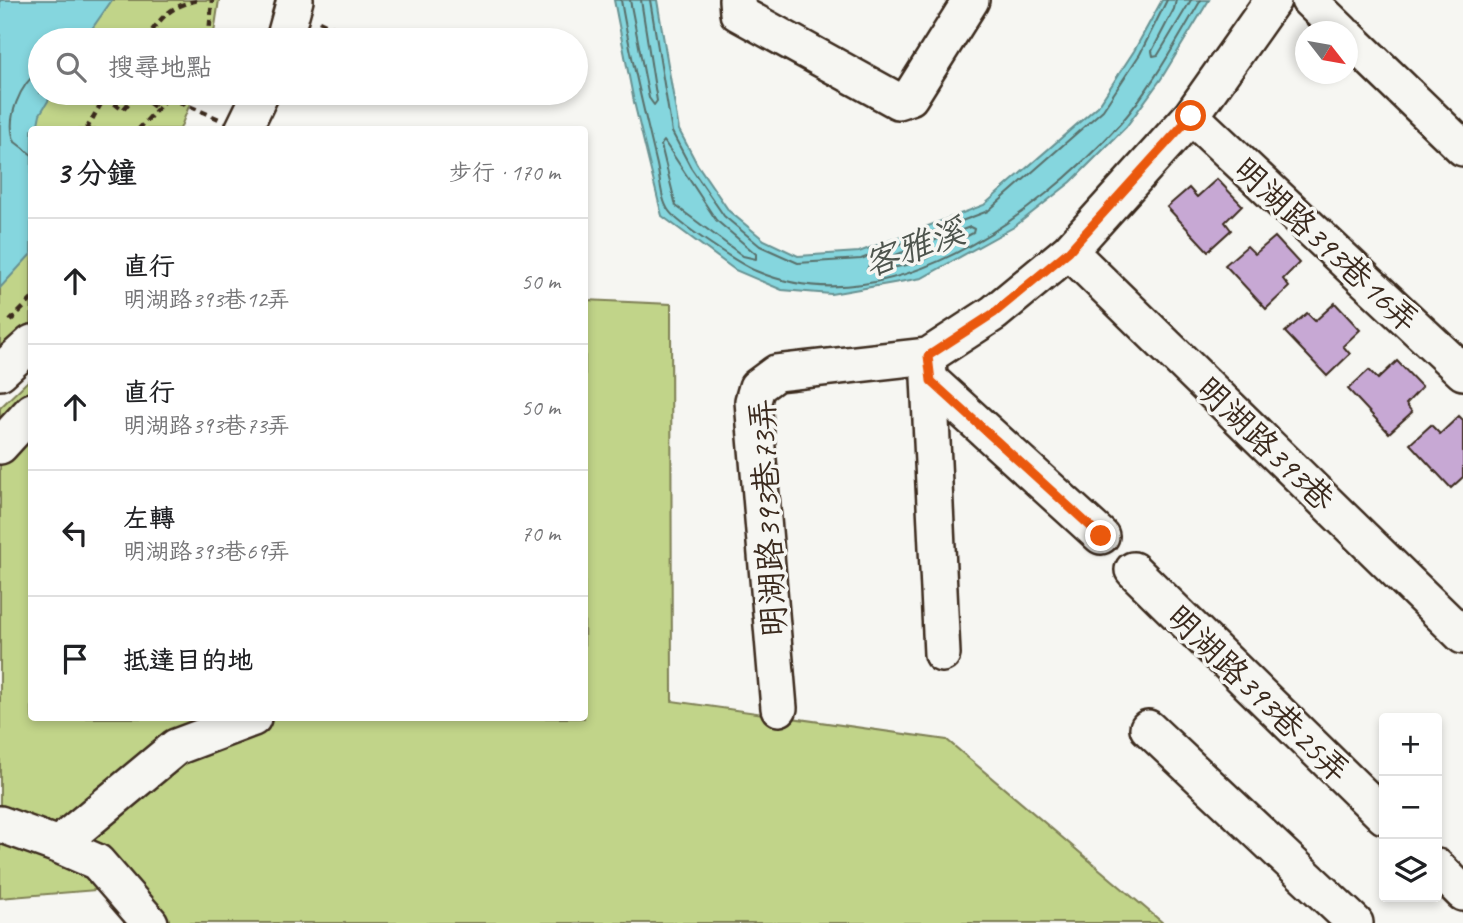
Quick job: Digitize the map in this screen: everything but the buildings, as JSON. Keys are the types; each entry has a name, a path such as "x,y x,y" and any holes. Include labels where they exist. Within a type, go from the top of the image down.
{"street":[{"path":"737,0 738,13 898,102 910,97 971,0"},
{"name":"明湖路393巷73弄","path":"779,708 753,394 762,381 776,373 930,369 1069,251 1191,116 1273,0"},
{"path":"1309,0 1331,21"},
{"path":"1358,47 1463,148"},
{"path":"230,124 249,105"},
{"name":"明湖路393巷16弄","path":"1191,116 1463,372"},
{"name":"明湖路393巷","path":"1069,251 1463,635"},
{"path":"0,372 20,333"},
{"path":"930,369 1101,536"},
{"path":"930,369 942,654"},
{"path":"0,446 28,415"},
{"name":"明湖路393巷25弄","path":"1133,570 1379,811"},
{"path":"58,845 176,747 245,721"},
{"path":"1148,728 1355,923"},
{"path":"0,824 97,862 150,923"},
{"path":"1442,872 1463,893"}],"path":[{"path":"154,28 164,14 177,5 199,0"},
{"path":"210,28 212,0"},
{"path":"290,17 326,23 336,28"},
{"path":"88,126 100,105"},
{"path":"152,105 157,109"},
{"path":"142,126 161,105"},
{"path":"191,105 230,124"},
{"path":"20,333 28,310"}],"green space":[{"path":"0,0 219,0 215,28 28,28 28,105 189,105 181,126 28,126 28,337 0,367"},
{"path":"588,300 671,304 672,701 947,740 1163,923 145,923 132,887 0,898 0,408 28,381 28,721 588,721"}],"water":[{"path":"0,0 112,0 92,28 28,28 28,105 46,105 38,126 28,126 28,257 0,288"},
{"name":"客雅溪","path":"614,0 657,0 679,130 697,164 729,211 764,240 798,256 859,252 984,205 1098,106 1134,51 1162,0 1209,0 1161,79 1126,127 1071,182 1014,227 922,278 831,294 782,290 735,270 662,216 634,102"}],"route":[{"path":"1101,536 931,381 928,356 994,313 1069,251 1191,116"}]}
